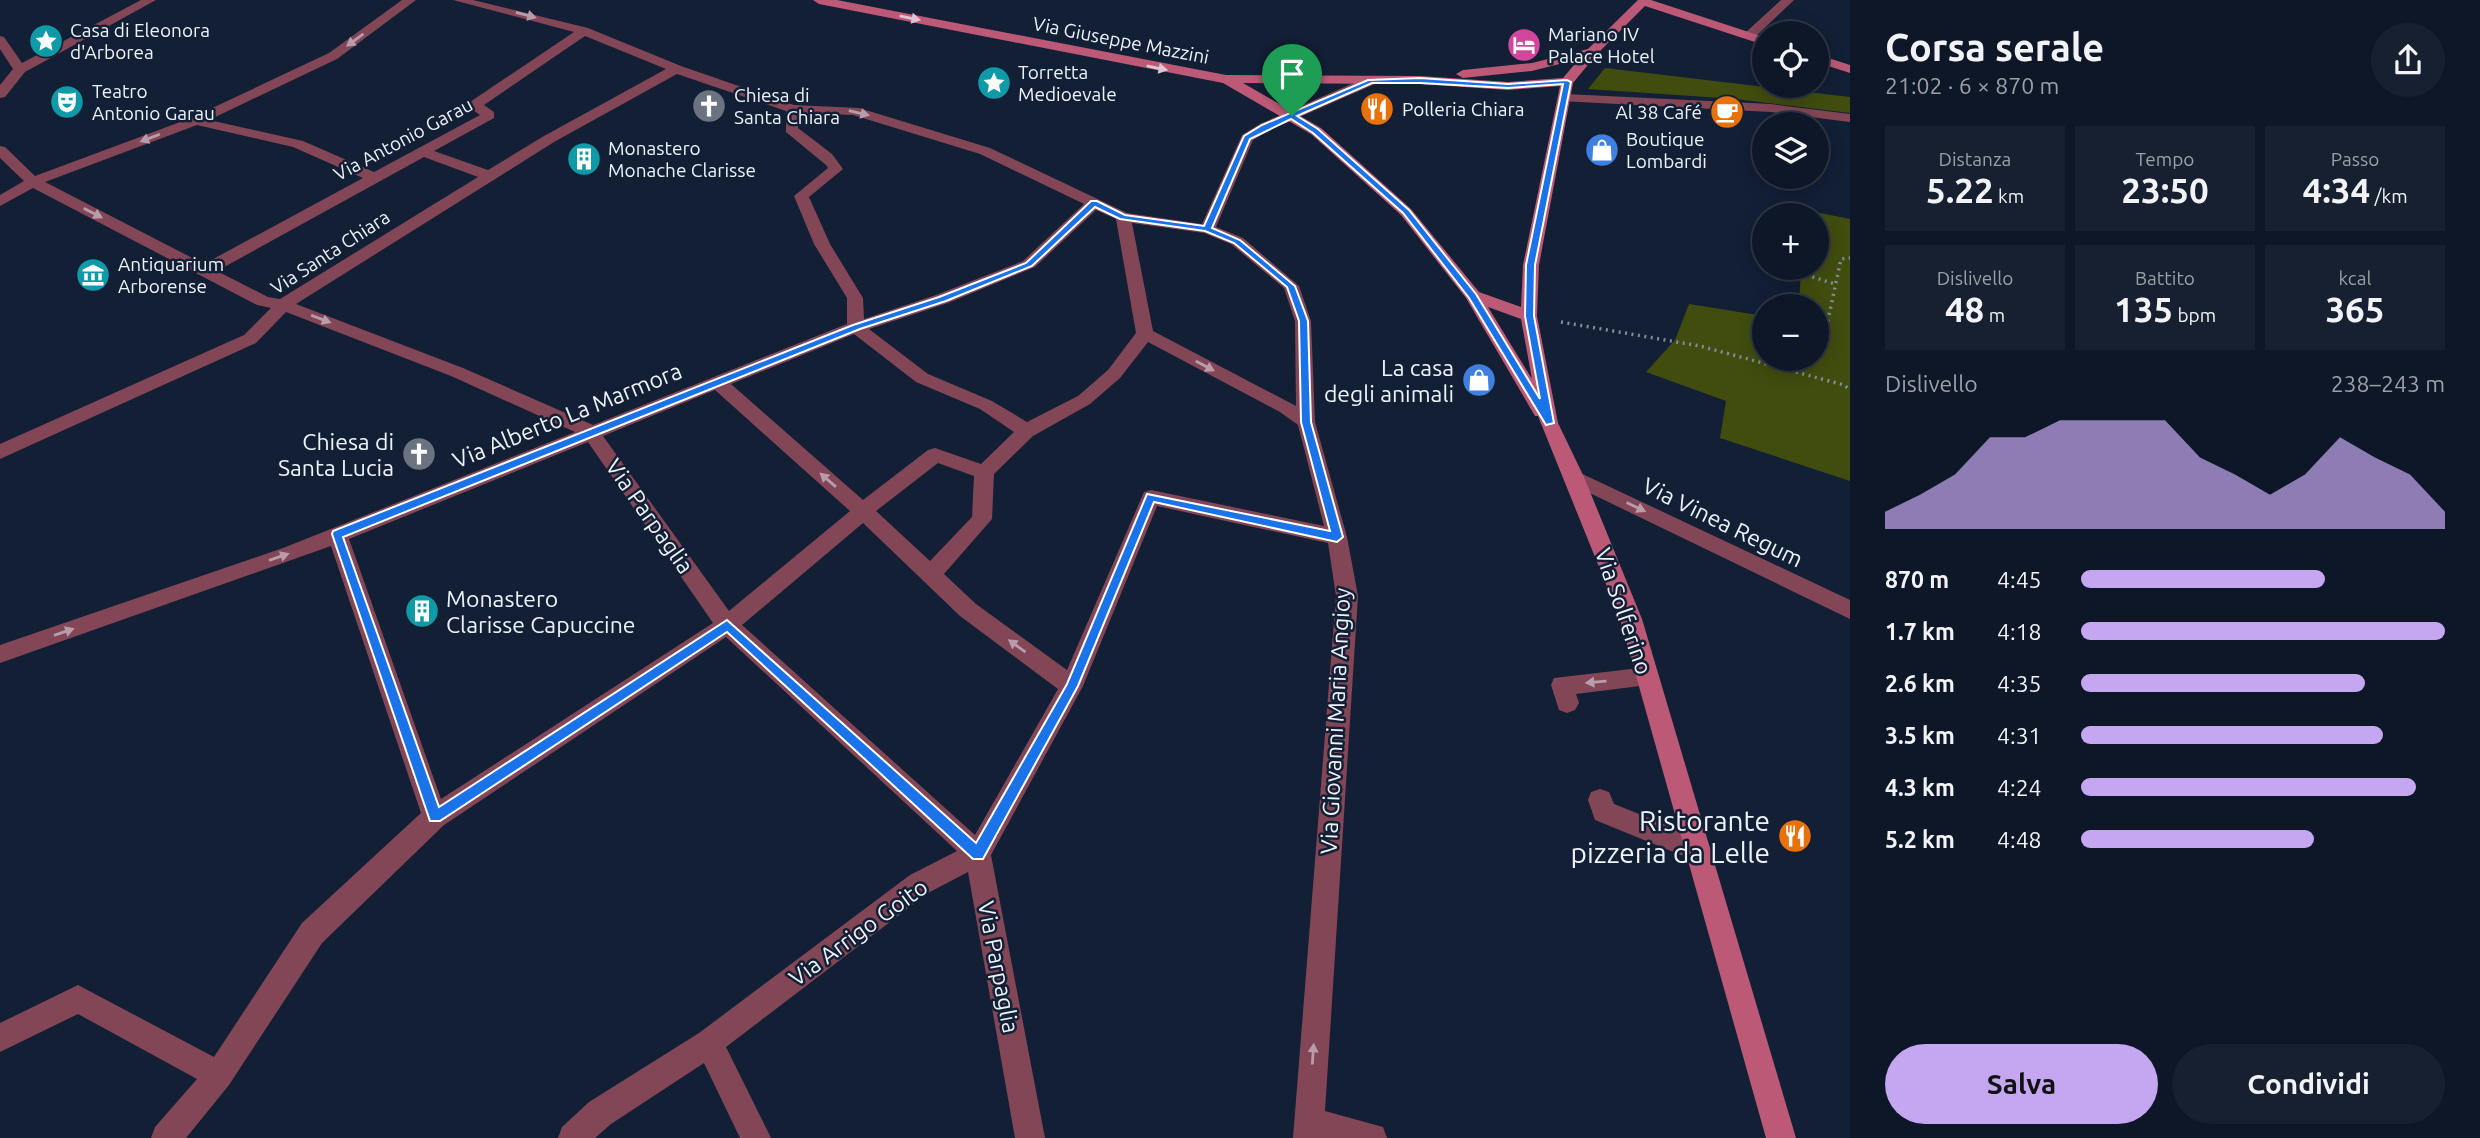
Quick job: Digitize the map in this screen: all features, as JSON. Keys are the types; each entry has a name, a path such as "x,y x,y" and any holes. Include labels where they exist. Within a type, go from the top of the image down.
{"street":[{"path":"0,94 20,69 150,0"},
{"path":"0,201 33,182 196,121 333,56 410,0"},
{"name":"Via Giovanni Maria Angioy","path":"460,0 584,31 677,69 793,109 854,111 985,151 1123,217 1207,229 1237,241 1291,286 1303,321 1306,422 1337,537 1346,596 1308,1130"},
{"name":"Via Giuseppe Mazzini","path":"819,0 1226,79 1420,80 1508,86 1567,82"},
{"path":"1749,36 1788,0"},
{"path":"1567,82 1642,1 1752,37"},
{"name":"Via Antonio Garau","path":"204,271 489,115 475,105 584,31"},
{"path":"0,40 20,69"},
{"name":"Via Giuseppe Mazzini","path":"1420,80 1496,69 1532,67 1592,52"},
{"path":"1829,62 1850,69"},
{"name":"Via Santa Chiara","path":"0,452 250,339 284,305 550,139 677,69"},
{"path":"1226,79 1315,131 1406,212 1473,296 1549,423"},
{"path":"1207,229 1247,138 1370,81"},
{"name":"Via Solferino","path":"1567,82 1531,265 1529,316 1549,423 1574,477 1631,619 1781,1138"},
{"path":"1564,98 1771,108 1850,118"},
{"path":"793,109 791,129 799,139 831,158 836,169 801,196 821,244 855,298 856,327 922,378 986,405 1026,432"},
{"path":"196,121 298,144 372,177"},
{"path":"0,150 33,182 263,301 284,305 457,372 590,432"},
{"path":"422,151 490,176"},
{"name":"Via Alberto La Marmora","path":"0,654 290,554 856,327 942,299 1029,264 1094,203"},
{"path":"931,575 982,519 984,472 1026,432 1084,400 1114,374 1145,334 1123,217"},
{"path":"1473,296 1529,316"},
{"path":"1145,334 1287,408 1306,422"},
{"path":"717,382 863,511 968,610 1072,686"},
{"name":"Via Parpaglia","path":"590,432 727,625 978,854 1030,1138"},
{"path":"166,1138 219,1075 312,933 435,817 727,625 863,511 935,455 984,472"},
{"name":"Via Vinea Regum","path":"1574,477 1850,610"},
{"path":"978,854 1072,686 1151,497 1337,537"},
{"path":"337,534 435,817"},
{"path":"1567,703 1562,685 1648,677"},
{"path":"1600,800 1604,813 1698,850"},
{"name":"Via Arrigo Goito","path":"573,1138 600,1113 709,1043 919,884 978,854"},
{"path":"0,1038 78,999 219,1075"},
{"path":"709,1043 756,1138"},
{"path":"1308,1130 1372,1138"}],"path":[{"path":"1829,314 1841,259 1850,258"},
{"path":"1823,280 1835,284"},
{"path":"1529,316 1700,346 1844,385 1850,390"}],"green space":[{"path":"1605,68 1752,85 1752,98 1829,98 1829,95 1850,97 1850,113 1736,99 1588,89"},
{"path":"1829,215 1850,219 1850,481 1720,438 1726,401 1646,372 1675,340 1689,304 1752,314 1752,371 1829,371 1829,294 1800,294 1800,280 1829,280"}],"place":[{"name":"Casa di Eleonora d'Arborea","path":"46,41"},
{"name":"Mariano IV Palace Hotel","path":"1524,45"},
{"name":"Torretta Medioevale","path":"994,83"},
{"name":"Teatro Antonio Garau","path":"67,102"},
{"name":"Chiesa di Santa Chiara","path":"709,106"},
{"name":"Polleria Chiara","path":"1377,109"},
{"name":"Al 38 Café","path":"1727,112"},
{"name":"Boutique Lombardi","path":"1602,150"},
{"name":"Monastero Monache Clarisse","path":"584,159"},
{"name":"Antiquarium Arborense","path":"93,275"},
{"name":"La casa degli animali","path":"1479,380"},
{"name":"Chiesa di Santa Lucia","path":"419,454"},
{"name":"Monastero Clarisse Capuccine","path":"422,611"},
{"name":"Ristorante pizzeria da Lelle","path":"1795,836"}],"route":[{"path":"1292,116 1247,138 1207,229 1123,217 1094,203 1029,264 942,299 856,327 337,534 435,817 727,625 978,854 1072,686 1151,497 1337,537 1306,422 1303,321 1291,286 1237,241 1207,229 1247,138 1265,127 1292,116 1315,131 1406,212 1473,296 1549,423 1529,316 1531,265 1567,82 1508,86 1420,80 1370,81 1292,116"}]}
